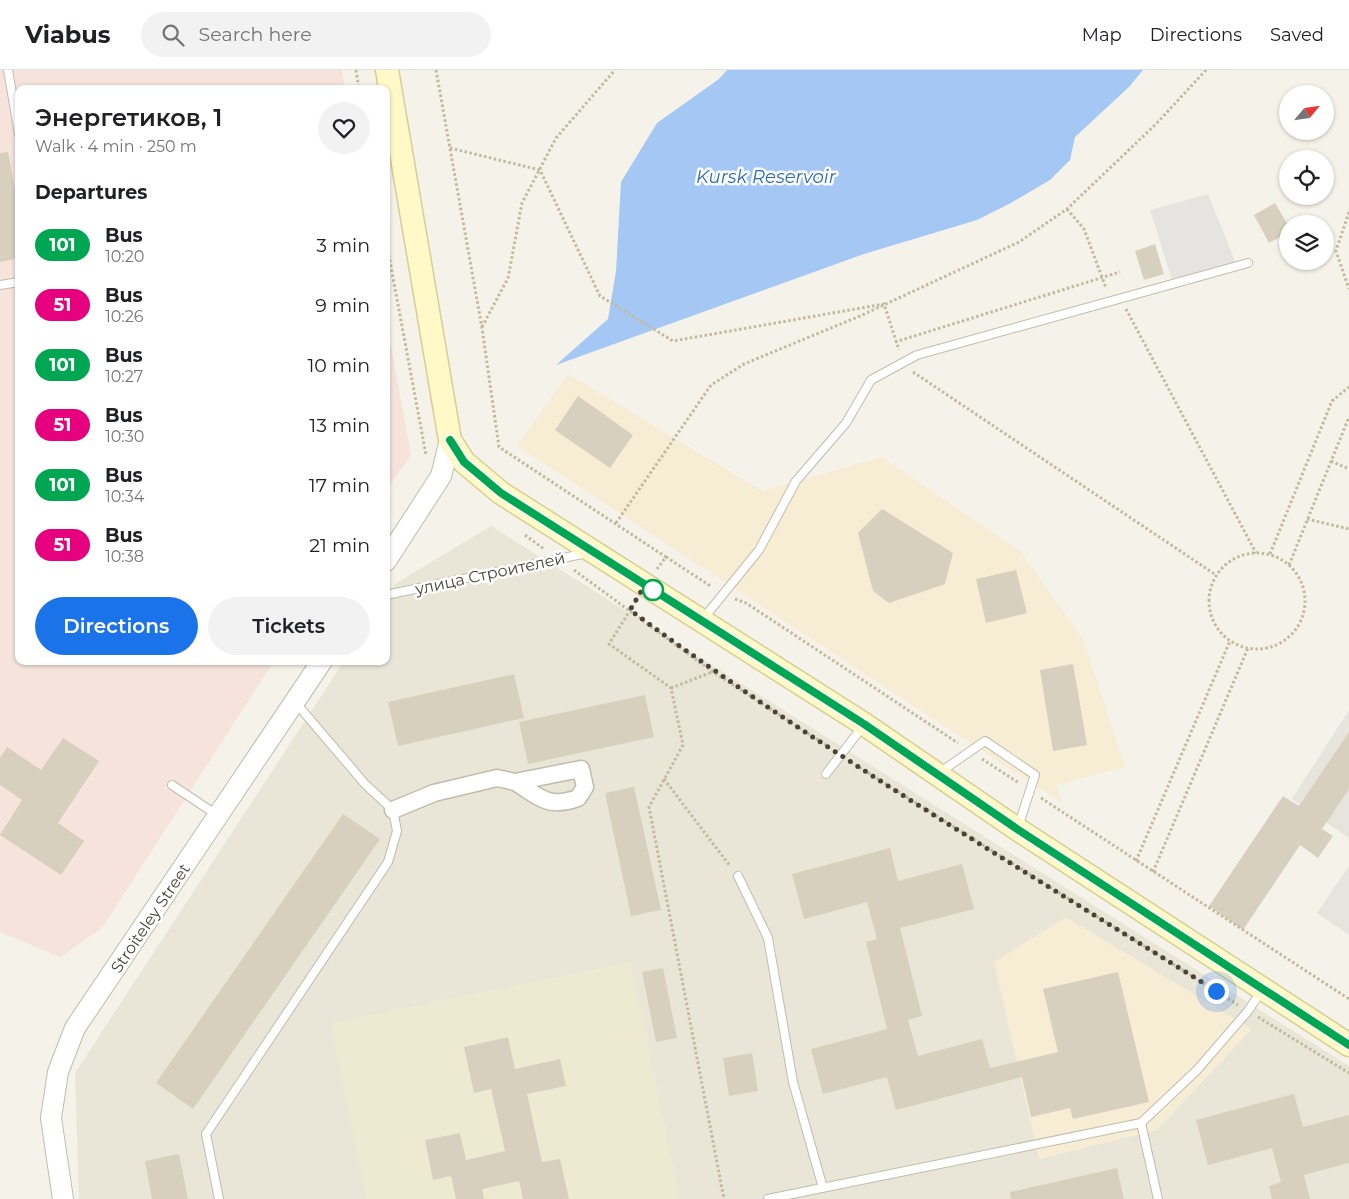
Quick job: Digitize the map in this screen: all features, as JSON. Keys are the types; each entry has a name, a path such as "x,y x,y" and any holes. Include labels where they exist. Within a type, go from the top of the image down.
{"main road":[{"path":"387,70 390,85"},
{"path":"390,88 450,440 464,462 501,493 864,724 1017,829 1349,1045"}],"street":[{"path":"390,555 441,476 450,440"},
{"name":"Stroiteley Street","path":"63,1199 51,1118 58,1072 75,1028 296,703 320,665"},
{"path":"393,810 434,793 497,778 515,782"}],"lane":[{"path":"8,70 15,111"},
{"path":"702,621 759,550 796,481 846,423 871,380 917,355 1120,297 1248,263"},
{"path":"0,285 15,283"},
{"name":"улица Строителей","path":"390,594 594,551"},
{"path":"219,1199 206,1134 388,862 397,831 393,810 365,784 296,703"},
{"path":"826,774 864,724"},
{"path":"937,774 985,741 1035,775 1017,829"},
{"path":"172,786 219,816"},
{"path":"738,876 768,938 792,1082 823,1188"},
{"path":"768,1199 1141,1123 1198,1070 1248,1012 1264,988"},
{"path":"1141,1123 1158,1199"}],"path":[{"path":"356,70 358,85"},
{"path":"436,70 482,328 499,447 723,594 746,603 1136,861 1349,999"},
{"path":"482,328 508,278 522,203 556,138 614,70"},
{"path":"616,523 711,385 744,364 884,304 1019,242 1067,209 1156,124 1206,70"},
{"path":"450,148 540,170"},
{"path":"540,170 600,296 672,341 884,304"},
{"path":"1067,209 1084,229 1108,293 1120,297 1256,553"},
{"path":"1349,212 1336,251 1349,289"},
{"path":"884,304 895,342 1120,272"},
{"path":"905,361 914,373 1216,575"},
{"path":"1270,554 1332,401 1349,388"},
{"path":"1289,565 1349,417"},
{"path":"1331,462 1349,469"},
{"path":"1307,520 1349,529"},
{"path":"1256,553 1270,554 1289,565 1300,579 1304,591 1305,603 1298,627 1279,644 1267,649 1248,648 1230,641 1214,623 1210,612 1209,593 1216,575 1234,558 1256,553"},
{"path":"666,556 645,585 609,644 671,688 683,745 649,807 724,1199"},
{"path":"630,610 713,672 834,750"},
{"path":"1136,861 1230,641"},
{"path":"1153,872 1248,648"},
{"path":"671,688 713,672"},
{"path":"850,761 1248,1012 1349,1073"},
{"path":"664,779 738,876"}],"shaded area":[{"path":"0,70 342,70 344,85 15,85 15,665 271,665 102,928 60,957 0,932"},
{"path":"1208,194 1237,266 1173,283 1150,210"},
{"path":"390,340 411,455 390,485"},
{"path":"568,374 762,491 882,457 1020,551 1083,639 1125,767 1056,785 1062,803 517,446"},
{"path":"491,526 1349,1066 1349,1199 79,1199 75,1073 341,665 390,665 390,591 395,584"},
{"path":"1349,710 1349,838 1292,799"},
{"path":"1349,866 1349,935 1317,913"},
{"path":"1066,917 1252,1029 1157,1130 1039,1159 994,962"},
{"path":"631,962 680,1199 366,1199 331,1023"}],"water":[{"name":"Kursk Reservoir","path":"727,70 1143,70 1129,87 1075,137 1070,160 1050,180 1011,203 977,220 864,254 556,365 608,319 616,271 621,182 657,123 719,79"}],"building":[{"path":"8,152 15,189 15,259 0,262 0,153"},
{"path":"1275,203 1282,215 1279,215 1279,238 1269,243 1254,215"},
{"path":"1155,244 1164,274 1144,280 1135,251"},
{"path":"578,396 633,435 610,468 555,430"},
{"path":"882,509 953,553 945,584 889,603 873,591 858,533"},
{"path":"1016,570 1027,613 986,623 976,579"},
{"path":"1073,664 1087,745 1053,751 1040,670"},
{"path":"514,674 524,718 398,746 388,702"},
{"path":"645,695 654,737 528,764 519,722"},
{"path":"1349,732 1349,789 1322,829 1333,836 1318,858 1300,845 1243,930 1209,906 1283,796 1299,806"},
{"path":"63,738 99,761 58,823 84,841 61,875 0,835 22,800 0,785 0,758 7,747 41,770"},
{"path":"634,787 661,910 631,916 605,793"},
{"path":"343,814 380,839 193,1109 156,1083"},
{"path":"890,848 898,881 962,864 974,909 900,928 922,1016 908,1020 918,1056 982,1039 990,1068 1058,1052 1043,989 1118,972 1149,1102 1073,1119 1070,1108 1031,1117 1022,1077 896,1110 887,1077 823,1094 811,1049 887,1029 866,942 877,939 867,902 804,919 792,874"},
{"path":"663,968 677,1038 656,1042 642,972"},
{"path":"508,1037 515,1069 560,1059 566,1086 527,1094 542,1162 560,1159 569,1199 523,1199 519,1181 482,1189 484,1199 456,1199 451,1176 433,1180 425,1140 460,1133 466,1160 505,1151 491,1089 474,1093 464,1047"},
{"path":"752,1053 758,1091 729,1096 723,1058"},
{"path":"1294,1094 1303,1127 1349,1115 1349,1163 1304,1175 1310,1199 1272,1199 1269,1186 1281,1182 1272,1148 1208,1165 1196,1120"},
{"path":"179,1154 188,1199 152,1199 145,1161"},
{"path":"1117,1168 1124,1199 1011,1199 1010,1192"}],"bus line":[{"name":"101","path":"450,440 464,462 501,493 864,724 1017,829 1349,1045"}],"route":[{"path":"653,590 645,585 630,610 713,672 850,761 1216,991"}]}
